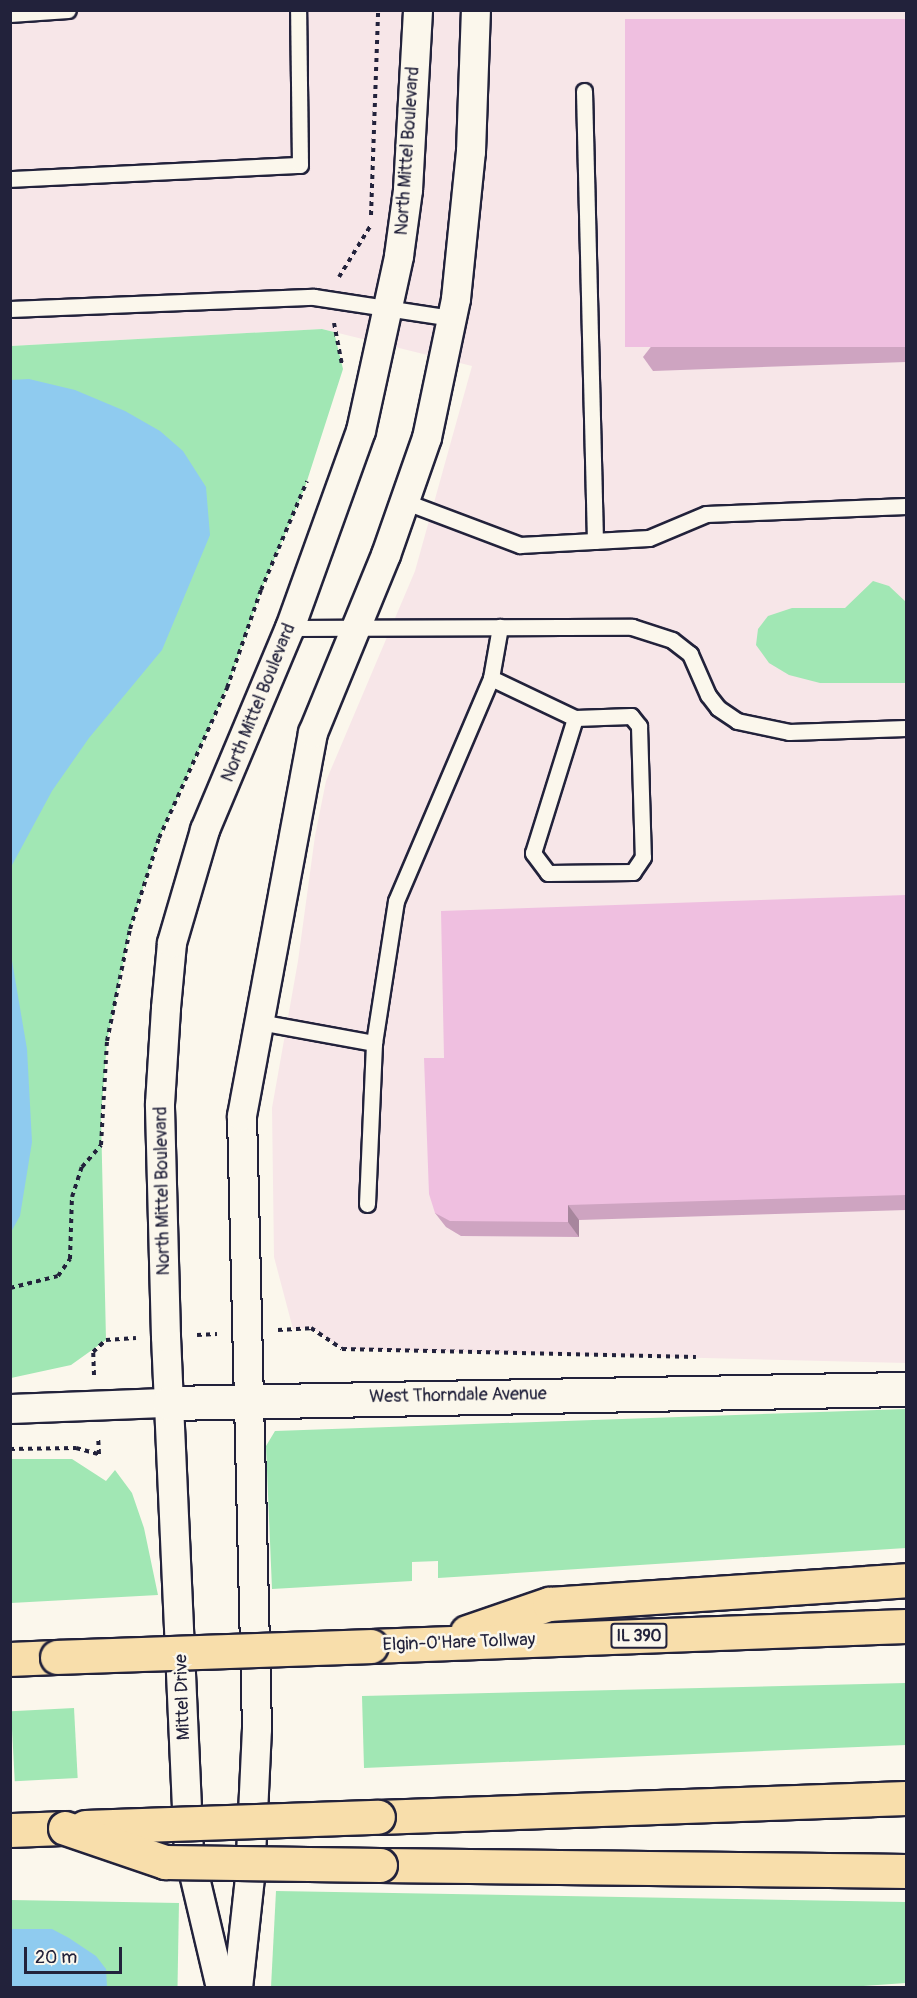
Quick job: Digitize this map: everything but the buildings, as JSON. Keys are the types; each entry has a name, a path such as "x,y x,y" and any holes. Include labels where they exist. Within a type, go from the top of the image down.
{"highway":[{"path":"433,1644 549,1604 906,1580"},
{"name":"Elgin-O'Hare Tollway","path":"10,1659 906,1626"},
{"path":"10,1830 906,1798"},
{"path":"65,1828 165,1862 906,1871"}],"main road":[{"name":"West Thorndale Avenue","path":"169,1403 906,1389"}],"street":[{"name":"North Mittel Boulevard","path":"169,1403 160,1104 172,943 205,830 290,628 361,431 389,308 408,190 418,10"},
{"path":"238,1988 250,1877 257,1729 241,1157 242,1116 305,765 313,733 406,502 427,438 452,318 471,152 476,10"},
{"name":"West Thorndale Avenue","path":"10,1408 169,1403"},
{"name":"Mittel Drive","path":"169,1403 189,1853 221,1988"}],"lane":[{"path":"10,14 68,10"},
{"path":"10,179 300,165 298,10"},
{"path":"584,91 595,541"},
{"path":"10,309 334,298 452,318"},
{"path":"406,502 520,545 649,538 706,514 906,506"},
{"path":"290,628 354,629 609,624 652,631 690,654 718,708 737,721 758,728 789,732 906,728"},
{"path":"367,1204 374,1043 396,902 491,678 500,627"},
{"path":"491,678 575,718 630,716 639,726 644,857 633,872 548,873 533,853 575,718"},
{"path":"259,1022 374,1043"}],"path":[{"path":"344,369 334,332 334,298 341,268 371,226 378,10"},
{"path":"10,1288 58,1276 70,1260 72,1197 82,1167 101,1145 107,1041 134,918 159,838 227,688 261,590 309,476"},
{"path":"293,1329 311,1328 342,1349 704,1357"},
{"path":"192,1335 218,1334"},
{"path":"93,1352 106,1340"},
{"path":"10,1449 76,1448 99,1454"}],"shaded area":[{"path":"11,11 906,11 906,1363 342,1349 311,1328 293,1329 274,1257 272,1108 298,961 315,836 326,781 415,571 472,366 322,329 11,346"}],"green space":[{"path":"322,329 334,332 343,369 305,487 261,590 227,688 159,838 130,929 107,1041 101,1116 106,1340 71,1365 11,1378 11,346"},
{"path":"873,581 889,586 906,602 906,683 820,683 789,675 769,663 756,645 758,629 768,616 792,608 845,608"},
{"path":"906,1409 906,1548 438,1578 438,1561 412,1562 412,1581 272,1589 266,1446 275,1431"},
{"path":"11,1459 72,1459 106,1481 115,1470 132,1493 144,1528 158,1595 11,1603"},
{"path":"906,1683 906,1745 364,1768 362,1696"},
{"path":"74,1708 78,1778 15,1781 11,1711"},
{"path":"276,1891 906,1902 906,1983 835,1988 271,1987"},
{"path":"11,1900 179,1903 177,1988 10,1988"}],"water":[{"path":"29,379 75,390 125,411 160,431 183,451 206,487 210,535 162,650 89,738 52,791 11,867 10,380"},
{"path":"11,955 27,1049 32,1142 20,1216 11,1232"},
{"path":"11,1929 52,1929 69,1938 96,1956 106,1969 107,1987 11,1987"}]}
